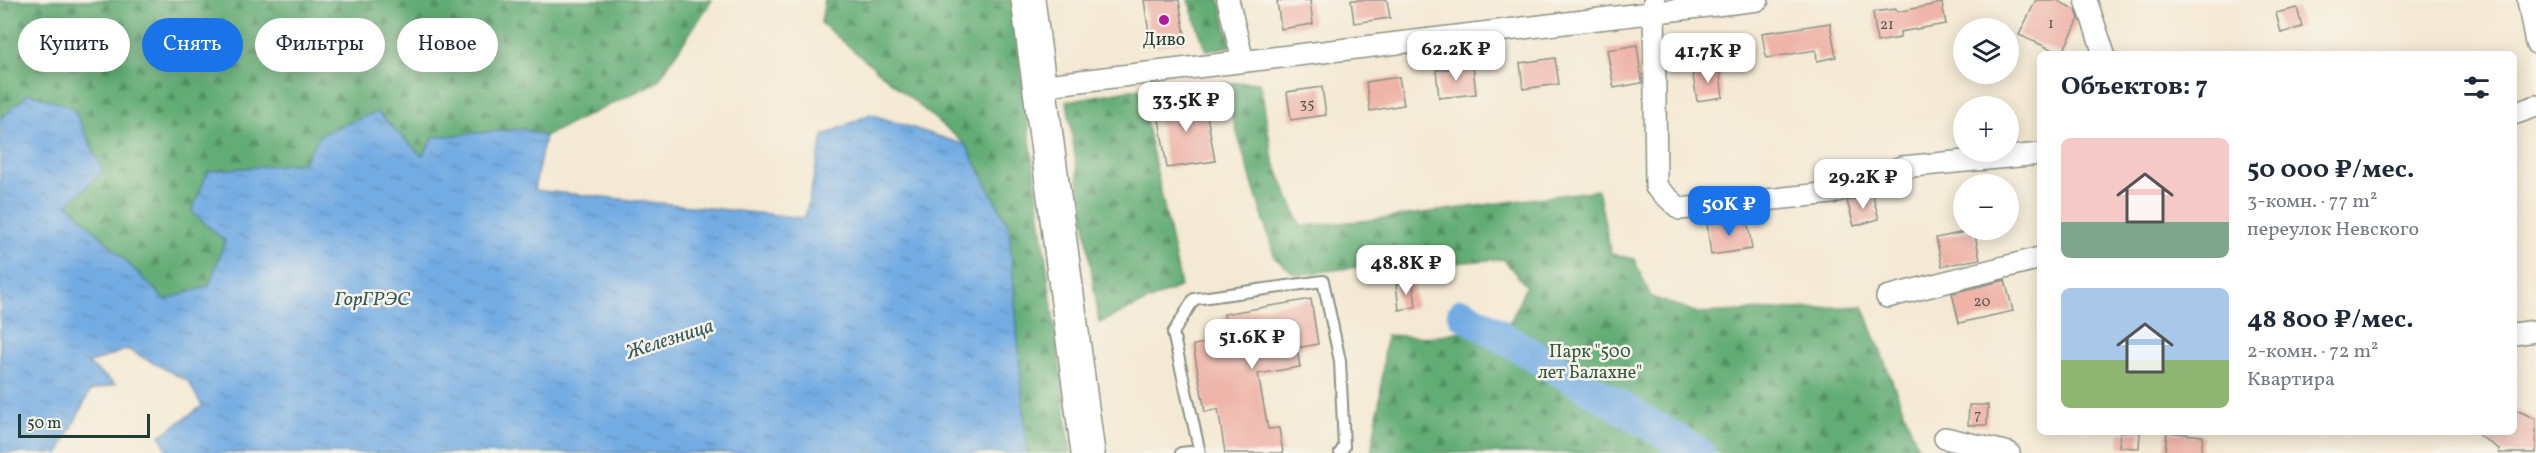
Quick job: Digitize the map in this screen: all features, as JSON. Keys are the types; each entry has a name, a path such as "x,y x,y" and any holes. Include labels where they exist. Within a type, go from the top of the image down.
{"main road":[{"path":"1028,0 1088,453"}],"street":[{"path":"1228,0 1243,61"},
{"path":"1038,86 1654,6 1758,0"},
{"path":"2086,0 2103,51"},
{"path":"2528,0 2536,43"},
{"path":"1654,6 1656,187 1680,209 1832,193 1902,167 2037,154"},
{"path":"2517,113 2536,106"},
{"path":"1887,297 2037,259"},
{"path":"2517,334 2536,331"},
{"path":"1945,438 2010,453"}],"lane":[{"path":"1181,453 1199,452 1173,333 1194,299 1323,281 1340,362 1344,447 1340,453"}],"green space":[{"path":"0,0 712,0 657,82 545,136 522,129 423,156 321,134 303,163 208,171 192,212 225,241 209,286 165,300 68,204 0,119"},
{"path":"825,0 1012,0 1071,453 1027,453 1009,227 966,145 821,23"},
{"path":"1188,0 1220,0 1231,46 1206,51"},
{"name":"Парк \"500 лет Балахне\"","path":"1260,82 1273,160 1301,226 1362,221 1598,190 1611,254 1634,259 1651,297 1698,313 1863,306 1920,453 1371,453 1380,398 1386,335 1431,337 1511,321 1526,286 1503,259 1428,265 1364,266 1296,275 1275,258 1222,83"},
{"path":"1139,88 1181,286 1099,323 1067,101"}],"water":[{"name":"ГорГРЭС","path":"29,93 73,108 103,171 68,204 165,300 209,286 225,241 192,212 208,171 303,163 321,134 377,112 422,156 434,137 522,129 545,136 534,190 805,218 823,136 870,114 966,145 1009,227 1027,453 169,453 160,436 202,406 188,381 127,349 88,364 115,384 90,391 59,453 0,453 0,119"}],"building":[{"path":"1144,0 1179,0 1186,41 1151,47"},
{"path":"1310,0 1313,24 1281,29 1277,1"},
{"path":"1351,0 1387,0 1390,18 1354,23"},
{"path":"2036,0 2056,0 2076,10 2079,19 2063,51 2055,51 2019,35"},
{"path":"1942,3 1946,24 1900,32 1900,38 1877,42 1873,12 1896,9 1897,12"},
{"path":"2297,8 2302,27 2281,33 2276,13"},
{"path":"1830,23 1836,57 1817,61 1816,50 1766,58 1762,33"},
{"path":"1637,45 1642,83 1614,88 1607,50"},
{"path":"1555,58 1559,84 1523,89 1520,63"},
{"path":"1473,66 1476,94 1439,98 1436,70"},
{"path":"1719,67 1723,97 1697,101 1692,70"},
{"path":"1399,77 1404,105 1370,111 1366,82"},
{"path":"1322,87 1326,115 1291,120 1287,92"},
{"path":"1204,98 1215,161 1167,168 1157,106"},
{"path":"1872,193 1879,219 1854,226 1847,201"},
{"path":"1747,218 1752,249 1711,255 1707,224"},
{"path":"1953,234 1953,240 1976,240 1980,259 1942,266 1936,238"},
{"path":"2005,280 2013,311 1959,323 1952,293"},
{"path":"1413,282 1416,307 1399,310 1396,284"},
{"path":"1311,299 1318,344 1297,348 1300,367 1258,374 1268,429 1279,428 1283,453 1225,453 1218,409 1205,412 1193,345 1228,339 1224,314"},
{"path":"1969,405 1988,405 1987,425 1968,425"},
{"path":"2517,410 2536,419 2536,453 2499,453 2499,449 2478,435 2517,435"},
{"path":"2120,435 2140,435 2139,448 2119,447"},
{"path":"2167,435 2203,436 2201,453 2165,453"}],"waterway":[{"name":"Железница","path":"1463,314 1699,453"}],"place":[{"name":"Диво","path":"1164,20"}]}
